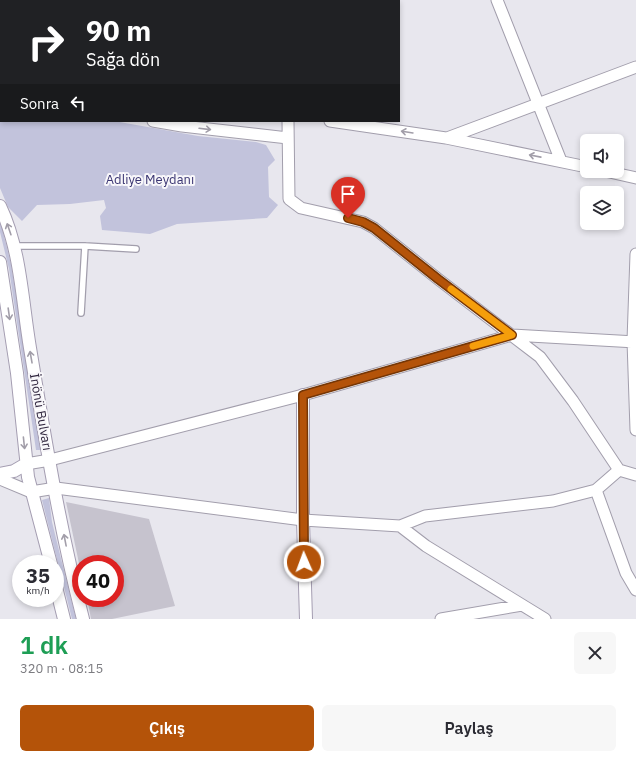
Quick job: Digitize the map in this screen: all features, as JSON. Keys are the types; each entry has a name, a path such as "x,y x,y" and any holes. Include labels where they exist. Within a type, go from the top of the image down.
{"main road":[{"name":"İnönü Bulvarı","path":"0,206 15,246 29,342 50,460 72,579 83,619"},
{"name":"İnönü Bulvarı","path":"0,262 17,373 26,464 31,492 48,555"},
{"path":"303,395 303,520 306,619"},
{"path":"0,474 14,470 26,464"},
{"path":"61,607 64,619"}],"street":[{"path":"497,0 537,104 561,161"},
{"path":"446,138 636,68 636,61"},
{"path":"159,122 288,138"},
{"path":"288,122 289,199 301,208 363,222 374,228 540,357 573,401 619,470 636,475"},
{"path":"337,122 446,138 580,165"},
{"path":"624,175 636,178"},
{"path":"636,254 636,430"},
{"path":"26,464 50,460 303,395 512,335 635,342"},
{"path":"0,479 31,492 56,488 303,520 400,526 425,516 553,501 596,490 619,470"},
{"path":"596,490 626,573 636,590"},
{"path":"400,526 426,546 545,619"},
{"path":"441,619 522,605"}],"lane":[{"path":"15,246 85,246 136,249"},
{"path":"81,313 85,246"}],"green space":[{"name":"Adliye Meydanı","path":"0,122 120,122 198,136 256,142 266,145 275,160 268,167 269,197 278,205 267,218 177,224 150,234 102,230 100,216 106,208 104,200 70,204 37,205 22,221 8,207 0,188"},
{"path":"0,220 11,264 41,450 36,450 9,269 0,232"},
{"path":"49,498 52,522 60,555 56,555 42,500"},
{"path":"64,570 76,619 72,619 64,587"}],"building":[{"path":"66,502 149,519 175,606 112,619 91,619 89,607 124,607 124,555 77,555"}],"slow traffic":[{"path":"451,289 512,335 473,346"}],"route":[{"path":"304,562 303,395 512,335 374,228 363,222 348,218"}]}
